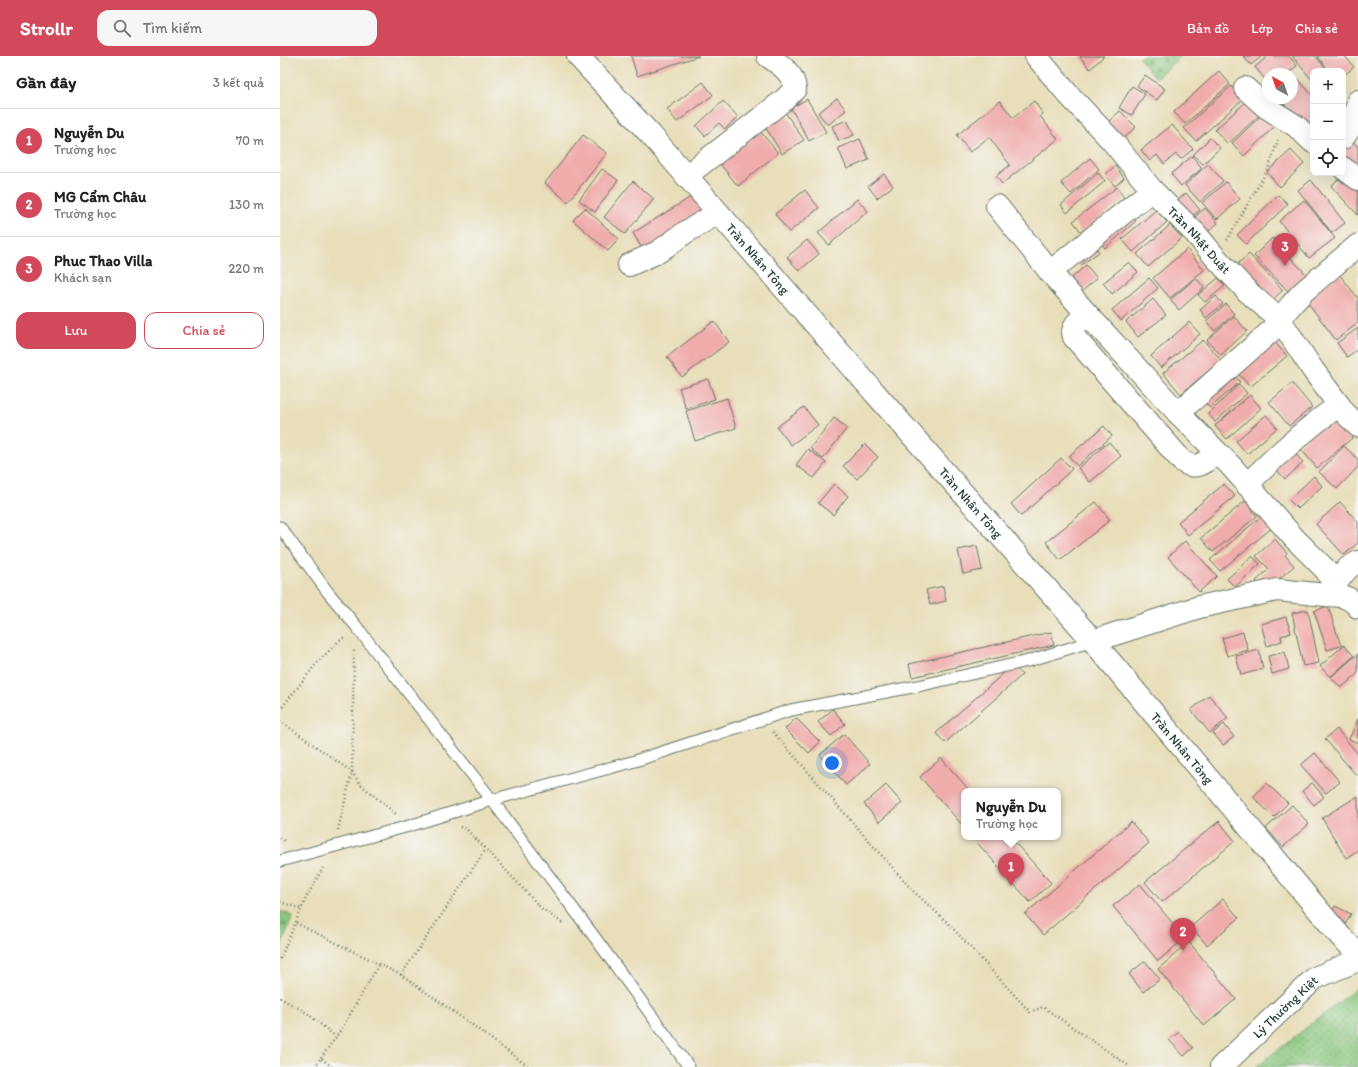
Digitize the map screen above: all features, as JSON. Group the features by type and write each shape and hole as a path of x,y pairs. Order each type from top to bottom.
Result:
{"street":[{"name":"Trần Nhân Tông","path":"578,56 651,135 1093,641 1340,937 1358,954"},
{"path":"686,176 784,100 795,88 790,74 768,56"},
{"name":"Trần Nhật Duật","path":"1036,56 1067,93 1113,142 1152,190 1196,234 1215,257 1248,292 1280,320 1344,412 1358,426"},
{"path":"1245,88 1266,106 1296,126 1311,140"},
{"path":"1351,130 1358,101"},
{"path":"1346,170 1358,179"},
{"path":"1050,272 1152,190"},
{"path":"997,206 1050,272 1087,314 1247,485 1294,538 1326,570 1334,585 1326,595"},
{"path":"629,265 658,252 686,232 718,213"},
{"path":"1178,413 1258,342 1280,320 1303,292 1358,246"},
{"path":"1087,314 1074,328 1074,337 1182,461 1189,466 1203,464 1217,453"},
{"path":"1247,485 1321,418 1339,405"},
{"path":"1326,595 1348,568 1358,562"},
{"path":"1093,641 1199,607 1277,590 1343,596 1353,602 1358,608"},
{"name":"Lý Thường Kiệt","path":"1222,1067 1315,978 1358,960"}],"lane":[{"path":"280,527 327,591 492,800 592,932 690,1067"},
{"path":"280,861 409,826 492,800 635,761 791,710 918,686 1028,661 1093,641"}],"path":[{"path":"1215,257 1231,235 1268,169 1279,135 1282,117"},
{"path":"280,959 306,898 334,847 352,772 354,639 356,626"},
{"path":"280,710 316,664 342,638 354,639"},
{"path":"762,720 913,891 948,923 1030,1012 1043,1007 1129,1066"},
{"path":"401,975 486,849"},
{"path":"280,902 302,909"},
{"path":"296,923 401,975 472,1024 529,1067"},
{"path":"315,1067 336,1037 379,964"},
{"path":"280,998 308,1013 336,1037"},
{"path":"321,1058 332,1067"}],"green space":[{"path":"1142,56 1181,56 1156,78 1139,58"},
{"path":"280,911 293,916 280,948"},
{"path":"1357,988 1358,1067 1256,1067"}],"building":[{"path":"631,56 699,56 637,76"},
{"path":"1104,56 1090,69 1080,57"},
{"path":"1243,56 1262,56 1251,65"},
{"path":"1268,56 1289,56 1297,66 1294,68 1262,68 1262,76 1255,67"},
{"path":"1292,56 1315,56 1325,68 1310,68 1310,77"},
{"path":"1317,56 1345,56 1354,67 1346,74 1346,68 1327,68"},
{"path":"1219,71 1230,84 1185,124 1174,112"},
{"path":"1145,75 1165,89 1157,100 1137,86"},
{"path":"1298,79 1310,93 1309,133 1284,104 1298,104"},
{"path":"703,82 713,95 677,122 667,109"},
{"path":"1132,86 1145,94 1132,115 1119,108"},
{"path":"1231,86 1242,100 1196,141 1184,128"},
{"path":"1251,97 1264,111 1228,144 1215,130"},
{"path":"837,98 846,110 828,125 818,113"},
{"path":"807,99 826,132 809,141 791,108"},
{"path":"723,101 738,117 725,129 719,123 705,136 696,126"},
{"path":"1000,101 1013,118 1034,101 1043,114 1040,116 1058,139 1002,184 996,176 1010,165 989,137 970,152 957,135"},
{"path":"1120,111 1136,127 1124,138 1108,122"},
{"path":"785,112 804,140 782,154 764,125"},
{"path":"1264,113 1275,126 1244,156 1232,143"},
{"path":"847,120 854,135 839,141 832,126"},
{"path":"1172,125 1193,149 1181,159 1176,154 1164,164 1157,155 1150,161 1141,150"},
{"path":"760,131 778,153 738,186 720,164"},
{"path":"583,135 607,153 568,202 545,183"},
{"path":"1210,138 1220,148 1203,164 1193,155"},
{"path":"860,139 869,160 847,169 838,148"},
{"path":"1346,139 1358,146 1358,167 1346,159"},
{"path":"1291,150 1304,164 1280,187 1267,172"},
{"path":"1192,156 1202,168 1181,186 1171,174"},
{"path":"1090,158 1099,169 1071,194 1061,183"},
{"path":"1208,164 1223,181 1200,202 1185,185"},
{"path":"1115,166 1124,178 1115,186 1105,175"},
{"path":"602,169 618,180 595,212 579,200"},
{"path":"1098,173 1105,181 1067,213 1061,205"},
{"path":"884,174 893,186 877,198 868,186"},
{"path":"1342,176 1346,176 1358,189 1358,215 1331,186"},
{"path":"1311,180 1345,223 1332,233 1298,190"},
{"path":"633,181 654,199 625,234 604,217"},
{"path":"1226,182 1240,199 1217,219 1202,203"},
{"path":"1117,187 1125,199 1081,232 1073,221"},
{"path":"805,190 819,208 789,232 775,214"},
{"path":"1186,193 1200,210 1186,222 1172,205"},
{"path":"694,195 705,214 644,252 633,233"},
{"path":"1278,195 1288,204 1246,244 1237,235"},
{"path":"857,199 868,211 829,245 818,233"},
{"path":"1304,200 1335,238 1309,258 1279,221"},
{"path":"585,208 619,239 608,251 573,220"},
{"path":"1205,208 1218,223 1203,236 1190,221"},
{"path":"1156,210 1167,222 1133,252 1122,239"},
{"path":"1127,211 1136,221 1105,248 1096,238"},
{"path":"1170,225 1182,238 1148,267 1137,254"},
{"path":"1272,238 1308,276 1290,293 1254,256"},
{"path":"807,240 819,254 799,271 787,257"},
{"path":"1091,242 1099,252 1081,265 1074,255"},
{"path":"1187,249 1204,270 1170,298 1153,278"},
{"path":"1249,254 1283,290 1268,304 1234,267"},
{"path":"1129,262 1138,272 1112,294 1103,283"},
{"path":"1086,265 1097,278 1079,294 1068,281"},
{"path":"1339,274 1358,298 1358,323 1336,340 1305,299"},
{"path":"1149,278 1158,288 1121,321 1112,310"},
{"path":"1196,278 1204,288 1179,310 1170,300"},
{"path":"1218,278 1225,286 1205,302 1198,295"},
{"path":"1216,296 1223,304 1206,318 1200,310"},
{"path":"1153,299 1166,315 1138,337 1126,322"},
{"path":"1226,304 1234,314 1215,331 1206,321"},
{"path":"1234,316 1247,331 1221,355 1207,340"},
{"path":"714,321 729,342 682,377 667,357"},
{"path":"1189,322 1200,334 1161,368 1151,356"},
{"path":"1358,328 1358,349 1347,357 1337,343"},
{"path":"1272,339 1287,356 1250,387 1235,370"},
{"path":"1203,340 1221,360 1181,394 1163,373"},
{"path":"1231,371 1240,382 1210,408 1200,397"},
{"path":"708,379 715,399 686,409 679,388"},
{"path":"1292,383 1312,407 1289,426 1269,402"},
{"path":"1239,384 1247,393 1215,422 1208,414"},
{"path":"1250,395 1261,408 1227,439 1215,426"},
{"path":"727,398 736,428 695,441 686,411"},
{"path":"804,407 818,425 791,445 777,427"},
{"path":"1339,411 1358,433 1317,468 1298,446"},
{"path":"1266,415 1277,428 1247,454 1236,441"},
{"path":"834,418 847,428 823,459 810,448"},
{"path":"1104,426 1112,436 1077,466 1069,456"},
{"path":"1109,442 1121,456 1090,482 1078,468"},
{"path":"865,444 878,457 857,479 843,466"},
{"path":"1344,446 1358,459 1358,467 1337,489 1319,472"},
{"path":"808,449 826,463 814,478 796,465"},
{"path":"1292,449 1303,463 1285,479 1273,466"},
{"path":"1061,458 1072,469 1021,516 1011,504"},
{"path":"1314,476 1322,486 1298,509 1289,500"},
{"path":"834,484 848,496 833,515 818,503"},
{"path":"1224,484 1235,496 1188,535 1178,522"},
{"path":"1245,501 1257,516 1213,552 1201,538"},
{"path":"1096,502 1110,520 1060,560 1046,542"},
{"path":"1340,502 1358,522 1358,543 1344,555 1316,524"},
{"path":"1264,514 1274,526 1220,571 1210,560"},
{"path":"1275,539 1287,553 1285,555 1294,566 1265,591 1256,581 1269,569 1256,556"},
{"path":"1185,541 1217,576 1199,592 1168,557"},
{"path":"977,546 982,570 963,574 958,550"},
{"path":"1252,556 1260,564 1235,587 1227,579"},
{"path":"943,586 946,601 930,605 926,590"},
{"path":"1328,606 1341,646 1327,650 1314,611"},
{"path":"1308,610 1319,663 1303,666 1292,613"},
{"path":"1286,617 1291,633 1281,636 1282,641 1267,646 1261,624"},
{"path":"1051,632 1054,645 912,677 909,664"},
{"path":"1243,632 1248,650 1227,656 1222,638"},
{"path":"1344,645 1354,656 1330,677 1320,666"},
{"path":"1259,650 1263,669 1241,675 1236,656"},
{"path":"1285,652 1289,669 1272,674 1268,656"},
{"path":"1358,654 1358,673 1341,688 1331,677"},
{"path":"1013,665 1022,675 945,743 936,733"},
{"path":"1209,695 1228,718 1210,733 1191,710"},
{"path":"833,709 845,724 831,736 818,722"},
{"path":"796,718 820,742 809,753 785,729"},
{"path":"1358,719 1358,743 1349,739"},
{"path":"1224,724 1234,737 1223,745 1213,733"},
{"path":"1337,729 1358,754 1358,774 1356,775 1325,739"},
{"path":"844,734 870,764 846,785 820,755"},
{"path":"1315,753 1340,782 1326,793 1301,765"},
{"path":"941,758 967,788 961,788 961,824 920,777"},
{"path":"1266,783 1288,803 1274,817 1253,797"},
{"path":"1312,783 1324,797 1314,805 1302,791"},
{"path":"886,785 902,803 879,822 864,804"},
{"path":"1358,796 1358,850 1346,858 1322,818"},
{"path":"1292,805 1309,824 1283,847 1266,828"},
{"path":"1219,821 1235,841 1162,902 1145,882"},
{"path":"1131,822 1149,843 1043,935 1025,914"},
{"path":"975,840 1013,840 1051,883 1030,902"},
{"path":"1140,884 1185,938 1158,961 1113,906"},
{"path":"1223,899 1239,918 1207,945 1191,927"},
{"path":"1335,906 1351,914 1345,925 1329,916"},
{"path":"1189,942 1236,999 1204,1026 1158,969"},
{"path":"1145,961 1160,979 1143,992 1129,974"},
{"path":"1179,1032 1193,1048 1184,1056 1169,1040"}],"place":[{"name":"Phuc Thao Villa","path":"1285,266"},
{"name":"Nguyễn Du","path":"1011,886"},
{"name":"MG Cẩm Châu","path":"1183,951"}]}
